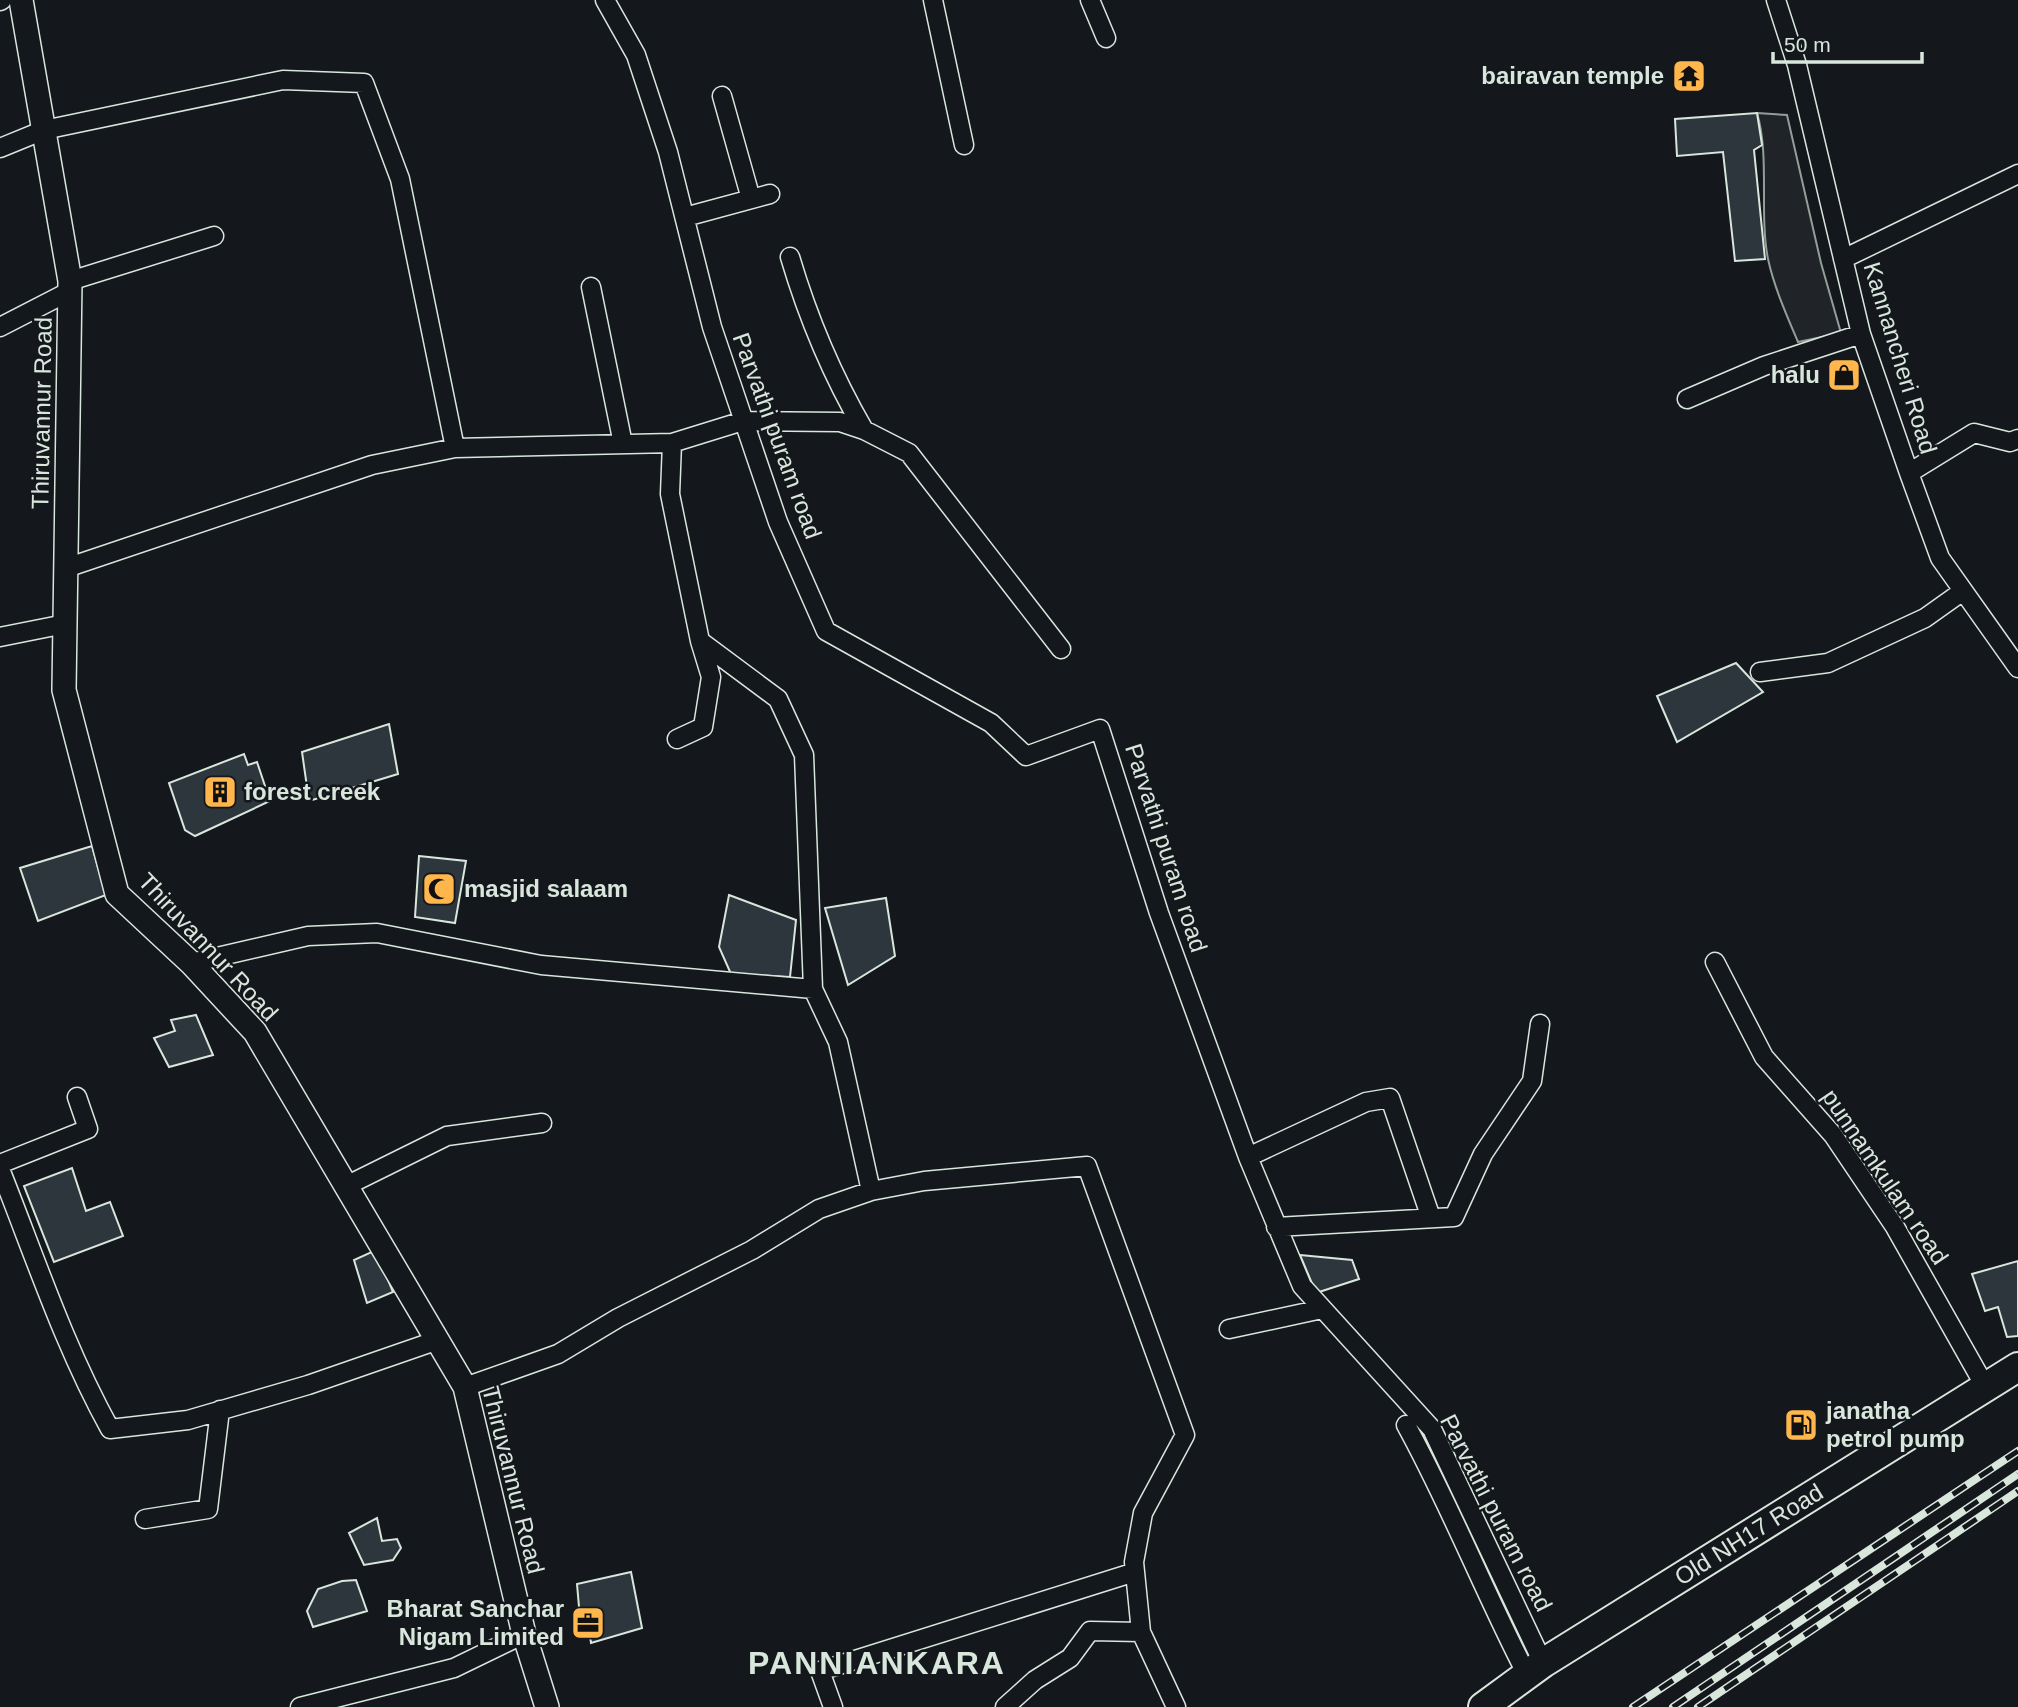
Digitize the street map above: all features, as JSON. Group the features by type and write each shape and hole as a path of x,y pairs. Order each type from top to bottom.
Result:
{"main road":[{"name":"Old NH17 Road","path":"1483,1707 1535,1669 2018,1367"}],"street":[{"name":"Thiruvannur Road","path":"21,0 70,286 64,690 117,894 191,963 255,1032 348,1185 465,1387 524,1634 547,1707"},
{"name":"Parvathi puram road","path":"605,0 636,55 668,152 712,327 743,421 778,522 826,631 991,723 1026,756 1100,729 1159,914 1248,1157 1302,1286 1432,1429 1535,1669"},
{"path":"933,0 964,145"},
{"path":"1090,0 1106,38"},
{"name":"Kannancheri Road","path":"1776,0 1797,65 1861,334 1909,473 1940,558 2018,668"},
{"path":"0,148 44,130 284,80 364,83 400,179 456,448"},
{"path":"722,96 751,200"},
{"path":"1843,260 2018,174"},
{"path":"684,217 770,194"},
{"path":"0,327 70,286 214,236"},
{"path":"790,257 805,310 842,392 864,430"},
{"path":"591,287 623,444"},
{"path":"1687,399 1764,366 1861,334"},
{"path":"66,568 372,465 456,448 673,443 743,421 840,422 864,430 909,453 1061,649"},
{"path":"1909,473 1974,433 2010,442 2018,439"},
{"path":"673,443 670,494 700,641 711,677 703,727 677,739"},
{"path":"1760,672 1828,663 1925,618 1963,591"},
{"path":"0,637 65,624"},
{"path":"700,641 778,699 804,755 813,989 838,1042 871,1191"},
{"path":"191,963 308,936 377,933 541,965 813,989"},
{"name":"punnamkulam road","path":"1715,962 1764,1057 1833,1135 1895,1227 1986,1388"},
{"path":"1276,1227 1454,1217 1483,1154 1532,1081 1539,1024"},
{"path":"77,1097 88,1129 0,1166 41,1282 90,1393 110,1429 188,1420 308,1385 438,1340"},
{"path":"1248,1157 1366,1102 1390,1098 1431,1218"},
{"path":"348,1185 447,1136 542,1123"},
{"path":"465,1387 558,1354 618,1318 752,1250 819,1209 871,1191 924,1181 1087,1166 1185,1435 1143,1513 1133,1562 1141,1632 1176,1707"},
{"path":"1229,1329 1322,1309"},
{"path":"145,1519 208,1509 220,1410"},
{"path":"1406,1426 1460,1527 1483,1590 1535,1669"},
{"path":"833,1707 820,1671 1135,1572"},
{"path":"1005,1707 1035,1680 1070,1658 1090,1631 1141,1632"},
{"path":"300,1707 454,1668 524,1634"}],"shaded area":[{"path":"1757,113 1787,115 1821,263 1841,333 1798,342 1781,301 1765,242 1763,148"}],"building":[{"path":"1757,113 1762,145 1754,150 1765,259 1735,261 1723,152 1677,156 1675,119"},
{"path":"1736,663 1763,692 1677,742 1657,696"},
{"path":"389,724 398,774 309,801 302,752"},
{"name":"forest creek","path":"244,754 248,765 257,762 270,801 195,836 185,830 169,783"},
{"path":"92,846 106,895 38,921 20,868"},
{"name":"masjid salaam","path":"419,856 466,861 455,923 415,917"},
{"path":"729,895 796,920 790,977 731,974 719,947"},
{"path":"886,898 895,956 848,985 825,908"},
{"path":"196,1015 213,1055 169,1067 154,1038 175,1031 171,1020"},
{"path":"72,1168 86,1211 110,1202 123,1236 54,1262 24,1186"},
{"path":"376,1250 393,1292 367,1303 354,1260"},
{"path":"1300,1255 1352,1260 1359,1279 1316,1293"},
{"path":"2018,1261 2018,1336 2007,1337 1998,1307 1985,1311 1972,1274"},
{"path":"377,1518 382,1541 397,1539 401,1548 393,1560 364,1565 349,1533"},
{"path":"631,1572 642,1628 591,1643 588,1623 579,1607 577,1584"},
{"path":"356,1580 367,1611 313,1627 307,1611 318,1589 342,1581"}],"railway":[{"path":"1633,1707 2018,1451"},
{"path":"1673,1707 2018,1474"},
{"path":"1698,1707 2018,1491"}],"place":[{"name":"bairavan temple","path":"1689,76"},
{"name":"halu","path":"1844,375"},
{"name":"forest creek","path":"220,792"},
{"name":"masjid salaam","path":"439,889"},
{"name":"janatha petrol pump","path":"1801,1425"},
{"name":"Bharat Sanchar Nigam Limited","path":"588,1623"}],"district":[{"name":"PANNIANKARA","path":"877,1663"}]}
